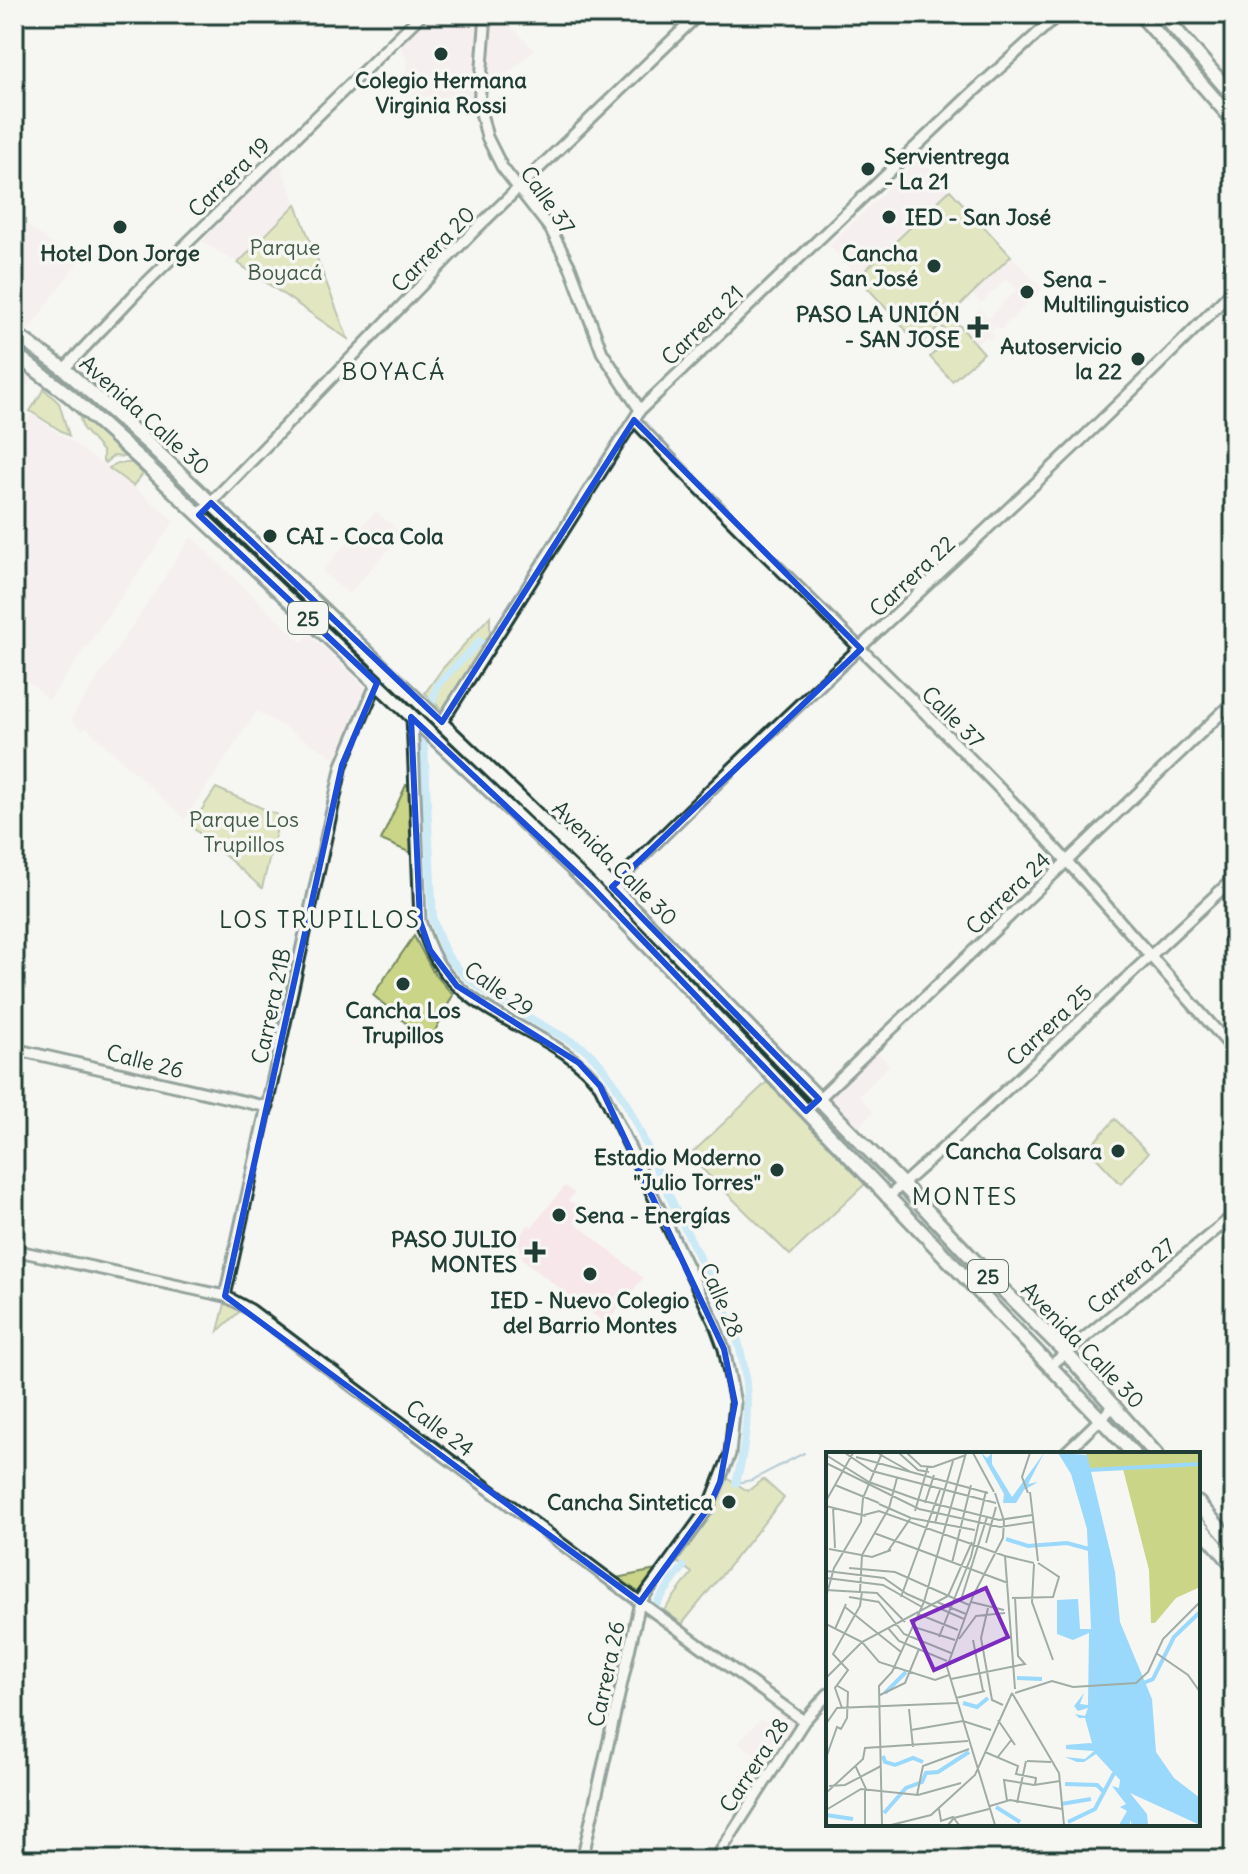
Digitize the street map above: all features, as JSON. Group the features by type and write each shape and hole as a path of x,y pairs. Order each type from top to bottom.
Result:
{"main road":[{"path":"1140,14 1233,119"},
{"path":"1162,14 1234,97"},
{"name":"Avenida Calle 30","path":"14,333 64,369 211,503 612,887 1066,1353 1154,1452"},
{"name":"Avenida Calle 30","path":"14,353 70,396 199,515 592,887 1132,1452"},
{"path":"1200,1505 1234,1545"},
{"path":"1200,1526 1234,1566"}],"street":[{"name":"Carrera 19","path":"64,369 137,292 422,14"},
{"name":"Calle 37","path":"486,14 479,105 487,137 518,190 551,230 571,269 602,352 640,410"},
{"name":"Carrera 20","path":"199,515 475,230 699,14"},
{"name":"Carrera 21","path":"439,719 506,621 640,410 1059,14"},
{"name":"Carrera 22","path":"612,887 1156,368 1234,289"},
{"name":"Calle 37","path":"634,420 708,500 861,649 1022,813 1234,1050"},
{"name":"Carrera 21B","path":"225,1296 342,765 377,682"},
{"name":"Carrera 24","path":"806,1111 1234,701"},
{"name":"Calle 29","path":"415,719 420,921 430,950 457,986 479,1003 559,1050 590,1073 600,1086 678,1246"},
{"name":"Carrera 25","path":"887,1198 1234,878"},
{"name":"Calle 26","path":"14,1049 268,1107"},
{"name":"Carrera 27","path":"1050,1366 1234,1215"},
{"path":"1222,1225 1234,1238"},
{"name":"Calle 28","path":"643,1604 709,1507 732,1440 735,1403 729,1371 714,1322 678,1246"},
{"name":"Calle 24","path":"14,1250 225,1296 251,1310 804,1721"},
{"path":"1066,1452 1115,1405"},
{"name":"Carrera 26","path":"582,1860 643,1604"},
{"name":"Carrera 28","path":"715,1860 804,1721 826,1696"}],"highlighted area":[{"path":"634,420 861,649 612,887 819,1099 806,1111 592,887 411,717 420,921 430,950 457,986 579,1063 600,1086 724,1349 735,1403 720,1482 709,1507 640,1602 225,1296 342,765 377,683 199,515 211,503 442,722"}],"shaded area":[{"name":"Colegio Hermana Virginia Rossi","path":"422,14 479,14 474,99 410,95 407,91 407,60 397,37"},
{"path":"489,14 499,14 534,50 486,93"},
{"name":"IED - San José","path":"920,158 950,190 858,277 829,245"},
{"path":"279,162 296,204 238,263 202,241"},
{"path":"14,215 77,263 29,329 14,316"},
{"name":"Sena - Multilinguistico","path":"1011,256 1042,289 1000,330 996,326 990,331 994,336 990,340 986,336 976,345 961,328 980,309 989,318 1017,289 1006,279 981,303 972,294"},
{"path":"14,367 32,379 14,404"},
{"path":"32,414 133,486 174,521 49,700 14,668 14,441"},
{"path":"376,511 402,535 348,594 322,571"},
{"path":"191,537 302,643 309,634 366,688 336,758 257,711 185,819 86,727 82,730 71,719"},
{"path":"876,1051 889,1065 859,1096 873,1112 858,1127 829,1096"},
{"name":"IED - Nuevo Colegio del Barrio Montes","path":"565,1186 574,1193 568,1201 583,1209 574,1222 643,1278 606,1324 536,1270 539,1264 535,1269 523,1259 518,1239 529,1225 532,1227"},
{"path":"780,1712 797,1722 770,1763 738,1743 759,1721 771,1721"}],"green space":[{"name":"Cancha San José","path":"950,190 1011,256 950,315 984,353 952,381 930,357 951,336 940,325 919,345 858,277"},
{"name":"Parque Boyacá","path":"296,204 348,339 238,263"},
{"path":"44,389 59,403 69,436 30,411"},
{"path":"78,412 126,457 113,456 105,463 103,452 83,429"},
{"path":"117,463 132,463 143,474 133,486 109,468"},
{"path":"490,616 490,635 442,710 425,693"},
{"path":"406,785 410,786 411,853 381,840"},
{"name":"Parque Los Trupillos","path":"216,788 280,816 262,888 191,826"},
{"path":"414,936 433,972 453,995 429,1043 373,995"},
{"name":"Estadio Moderno \"Julio Torres\"","path":"767,1082 865,1184 790,1255 689,1156"},
{"name":"Cancha Colsara","path":"1115,1119 1148,1153 1121,1184 1088,1149"},
{"path":"226,1300 241,1310 218,1331"},
{"path":"727,1478 748,1491 763,1479 784,1498 682,1624 664,1610 692,1573 676,1561 709,1517"},
{"path":"656,1570 638,1596 616,1578"}],"waterway":[{"path":"480,641 438,684 424,745 433,920 447,955 458,969 491,995 585,1049 621,1093 737,1339 747,1400 744,1442 736,1483"},
{"path":"736,1483 752,1480 804,1453"},
{"path":"652,1614 683,1567"}],"place":[{"name":"Colegio Hermana Virginia Rossi","path":"441,54"},
{"name":"Servientrega - La 21","path":"868,169"},
{"name":"IED - San José","path":"889,217"},
{"name":"Hotel Don Jorge","path":"120,227"},
{"name":"Cancha San José","path":"934,266"},
{"name":"Sena - Multilinguistico","path":"1027,292"},
{"name":"PASO LA UNIÓN - SAN JOSE","path":"978,327"},
{"name":"Autoservicio la 22","path":"1138,359"},
{"name":"CAI - Coca Cola","path":"270,536"},
{"name":"Cancha Los Trupillos","path":"403,984"},
{"name":"Cancha Colsara","path":"1118,1151"},
{"name":"Estadio Moderno \"Julio Torres\"","path":"777,1170"},
{"name":"Sena - Energías","path":"559,1215"},
{"name":"PASO JULIO MONTES","path":"535,1252"},
{"name":"IED - Nuevo Colegio del Barrio Montes","path":"590,1274"},
{"name":"Cancha Sintetica","path":"729,1502"}],"district":[{"name":"BOYACÁ","path":"394,371"},
{"name":"LOS TRUPILLOS","path":"320,919"},
{"name":"MONTES","path":"965,1196"}]}
